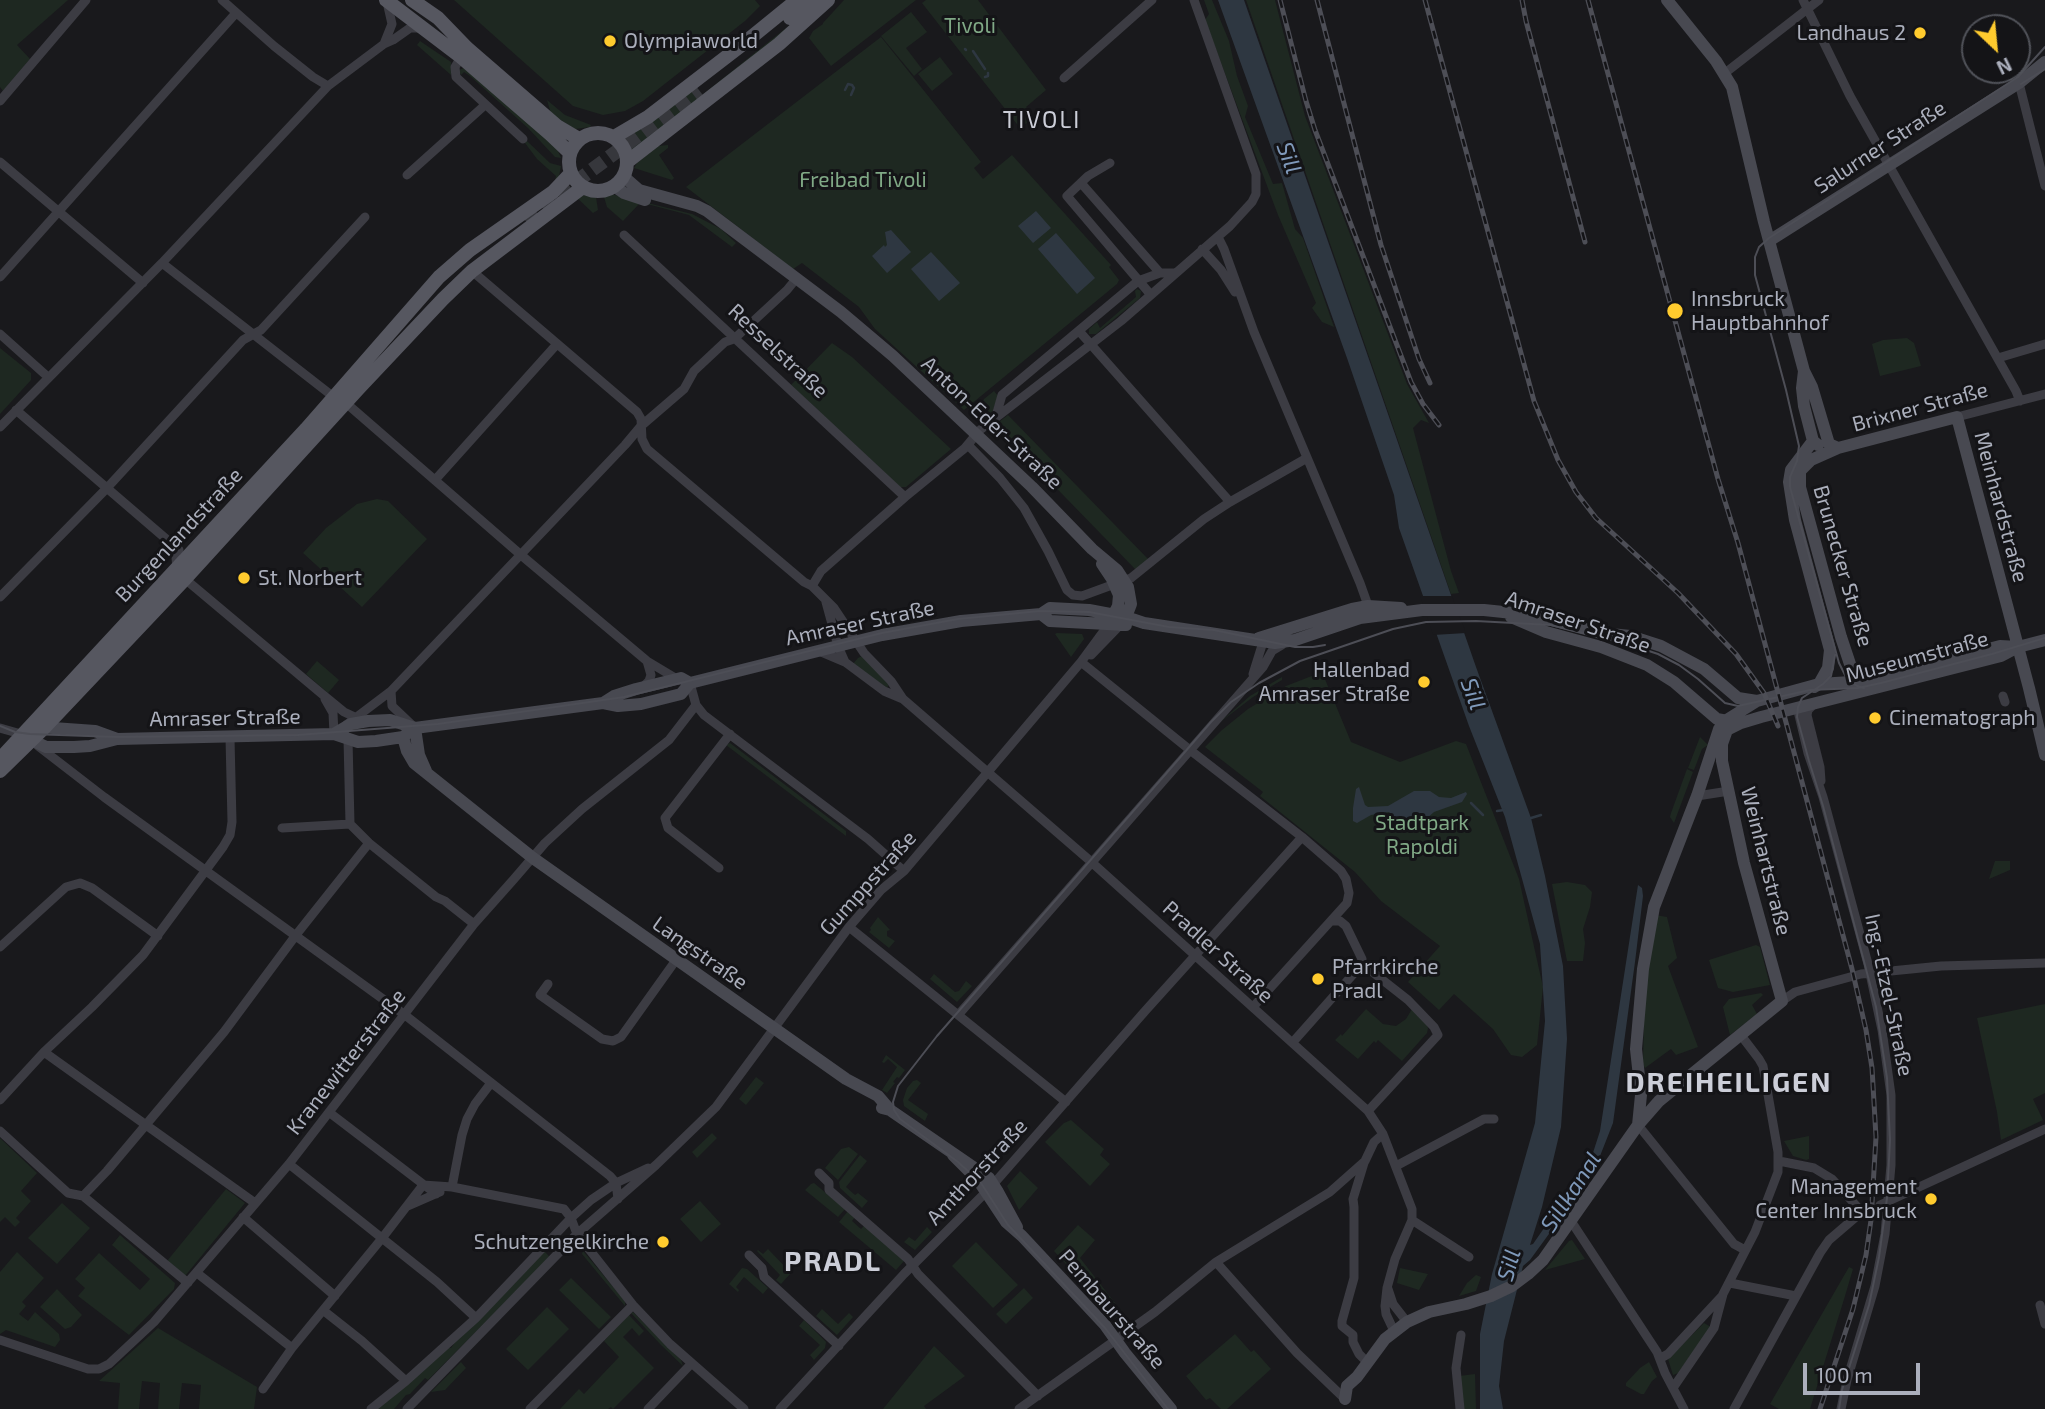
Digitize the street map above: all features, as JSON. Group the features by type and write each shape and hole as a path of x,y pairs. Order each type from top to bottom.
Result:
{"main road":[{"path":"386,0 461,57 570,153"},
{"path":"622,175 623,146 614,136 596,132 579,139 570,153 568,160 576,182 583,187 601,191 622,175 779,44 828,0"},
{"path":"421,2 467,48 556,126 579,139"},
{"path":"614,136 648,117 743,44 805,2"},
{"path":"699,90 805,2"},
{"path":"366,363 439,277 507,222 553,192 571,173"},
{"path":"359,388 472,271 583,187"},
{"path":"359,388 398,335 440,289 525,220"},
{"path":"366,363 398,335"},
{"name":"Burgenlandstraße","path":"18,732 45,727 181,574 188,557 340,400 366,363"},
{"name":"Burgenlandstraße","path":"18,732 181,574 332,418 340,400 359,388"},
{"path":"0,759 18,732"},
{"path":"0,771 18,732"}],"street":[{"path":"0,101 86,0"},
{"path":"222,0 313,77 328,86"},
{"path":"386,0 410,10 421,2"},
{"path":"384,44 392,24 386,0"},
{"path":"1064,78 1152,0"},
{"path":"812,586 821,571 968,445 976,433 1091,345 1151,295 1230,226 1253,200 1257,184 1256,174 1194,0"},
{"path":"1667,0 1725,73 1736,103 1804,371 1812,387 1829,444 1796,470"},
{"path":"1725,73 1806,4 1819,0"},
{"path":"1806,4 1850,96 2020,401"},
{"path":"0,277 236,13"},
{"path":"0,427 143,283 328,86 384,44 410,28 421,28"},
{"path":"461,57 455,67 456,77 523,139"},
{"name":"Salurner Straße","path":"2031,73 2045,62"},
{"name":"Salurner Straße","path":"1769,241 2017,84"},
{"path":"2019,84 2045,186"},
{"path":"407,175 485,105"},
{"path":"0,162 143,283"},
{"path":"1110,163 1080,183 1067,196 1151,295"},
{"name":"Anton-Eder-Straße","path":"622,175 629,195 684,209 732,231 841,312 893,356 1051,505 1092,549 1116,570 1120,583 1082,596 1073,595 1067,590 1024,508 968,445"},
{"path":"1080,183 1160,273"},
{"path":"0,597 107,488 243,340 261,330 288,302 365,217"},
{"name":"Resselstraße","path":"624,235 905,497"},
{"path":"1218,237 1370,611 1348,610 1258,639 1256,669 1249,682"},
{"path":"1202,249 1221,270 1243,304"},
{"path":"162,263 340,400 647,661 677,679"},
{"name":"Pradler Straße","path":"472,271 637,412 646,449 812,586 834,608 864,653 891,681 903,699 1092,863 1368,1111 1383,1133 1412,1206 1412,1220"},
{"path":"996,416 1002,395 1138,281 1160,273 1174,273"},
{"path":"175,546 181,574 344,712 361,719 521,555 641,426 684,389 694,371 724,342 734,339 788,290 796,279"},
{"path":"1079,331 1230,502"},
{"path":"0,334 48,377"},
{"path":"435,480 557,344"},
{"path":"1998,358 2045,344"},
{"path":"1804,371 1802,399 1825,447"},
{"name":"Brixner Straße","path":"1796,470 1825,447 2045,394"},
{"path":"16,410 188,557"},
{"name":"Meinhardstraße","path":"1957,417 2045,755"},
{"path":"1117,620 1130,604 1120,583 1131,578 1188,530 1230,502 1307,458"},
{"name":"Brunecker Straße","path":"1796,470 1851,677"},
{"name":"Brunecker Straße","path":"1796,470 1788,482 1794,514 1830,650 1828,668 1819,684"},
{"name":"Pradler Straße","path":"826,602 845,662"},
{"name":"Amraser Straße","path":"1484,610 1516,619 1546,632 1601,647 1647,665 1674,682 1724,726"},
{"name":"Amraser Straße","path":"341,734 361,719 390,720 415,728 603,703 618,706 639,704 681,694 691,683 855,641 944,624 1041,614 1050,621 1117,620 1275,643 1290,642 1370,611 1484,610 1532,615 1601,633 1640,638 1704,669 1738,698 1757,701"},
{"name":"Gumppstraße","path":"407,1409 578,1234 659,1163 716,1107 849,927 881,890 904,871 1117,620"},
{"name":"Museumstraße","path":"1724,726 2001,656 2018,647 2045,640"},
{"path":"959,1014 1262,667 1275,648 1290,642"},
{"name":"Museumstraße","path":"1724,726 1744,707 1757,701 1819,684 1851,677 1867,681 2000,646 2018,647"},
{"name":"Pradler Straße","path":"819,651 845,662 884,691 903,699"},
{"path":"643,687 651,675 647,661"},
{"path":"1081,662 1302,837 1342,871 1346,879 1349,893 1347,903 1253,1007"},
{"name":"Museumstraße","path":"1821,702 1840,693 1851,677"},
{"name":"Amraser Straße","path":"603,703 614,696 681,678 691,683"},
{"path":"691,683 696,705 704,715 867,839 904,871"},
{"path":"1797,708 1799,698 1819,684"},
{"path":"391,691 392,706 415,728 419,755 428,774"},
{"path":"322,694 341,734 350,824 369,843 474,924"},
{"name":"Ing.-Etzel-Straße","path":"1821,702 1810,707 1807,715 1820,767 1823,797"},
{"name":"Kranewitterstraße","path":"0,1340 88,1369 99,1369 109,1364 154,1322 289,1164 474,924 545,843 582,809 669,740 696,705"},
{"path":"62,708 67,722 73,728"},
{"name":"Ing.-Etzel-Straße","path":"1797,708 1870,973 1881,1021 1891,1095 1892,1137 1875,1286 1841,1409"},
{"path":"1724,726 1654,908 1643,968 1636,1049 1641,1096 1638,1125 1734,1244 1745,1250"},
{"name":"Weinhartstraße","path":"1724,726 1722,761 1744,863 1782,1001"},
{"name":"Amraser Straße","path":"45,727 95,731 117,739"},
{"name":"Amraser Straße","path":"18,732 46,747 74,747 117,739 341,734 358,742 376,741 403,737 415,728"},
{"path":"18,732 405,1015 610,1176 616,1183 618,1199"},
{"path":"719,868 668,828 665,818 730,734"},
{"name":"Langstraße","path":"403,737 412,760 533,858 846,1079 873,1103 890,1110 953,1155 990,1188"},
{"path":"0,1100 44,1052 127,973 158,936 227,841 232,828 230,738"},
{"path":"1697,796 1729,791"},
{"path":"282,828 350,824"},
{"name":"Amthorstraße","path":"780,1409 913,1265 990,1188 1302,837"},
{"path":"83,1196 224,1032 369,843"},
{"path":"0,947 66,887 80,883 92,888 158,936"},
{"path":"1293,1042 1361,963 1362,959 1346,926 1340,921 1331,921"},
{"path":"849,927 1066,1102"},
{"path":"548,984 540,996 602,1039 612,1041 621,1037 676,960"},
{"path":"1361,963 1408,1000 1434,1027 1438,1035 1368,1111"},
{"path":"1216,1262 1341,1404 1353,1390 1357,1377 1367,1362 1394,1331 1429,1311 1466,1304 1497,1294 1528,1274 1543,1260 1638,1125 1659,1101 1795,992 1870,973 1941,966 2045,963"},
{"path":"1661,1358 1723,1294 1776,1180 1779,1161 1763,1066 1740,1034"},
{"path":"44,1052 255,1203"},
{"path":"452,1187 467,1119 491,1083"},
{"path":"1641,1096 1651,1103 1659,1101"},
{"path":"330,1112 436,1194"},
{"path":"1396,1166 1484,1119 1494,1119"},
{"path":"1884,1204 2045,1129"},
{"path":"0,1132 68,1192 83,1196 188,1283"},
{"path":"1367,1362 1359,1354 1353,1342 1353,1335 1342,1326 1354,1278 1353,1199 1365,1161 1374,1142 1383,1133"},
{"path":"1019,1409 1155,1312 1216,1262 1330,1192 1365,1161"},
{"path":"1734,1409 1829,1241 1863,1211 1832,1179 1814,1168 1779,1161"},
{"name":"Gumppstraße","path":"371,1409 477,1318 591,1200 616,1183 659,1163"},
{"path":"289,1164 383,1237 477,1318"},
{"path":"818,1173 829,1183 829,1189 834,1195 908,1259 924,1280 1038,1396"},
{"path":"423,1185 452,1187 564,1209 578,1234 633,1305 691,1364 744,1409"},
{"path":"263,1390 292,1348 423,1185"},
{"path":"407,1206 452,1187"},
{"name":"Pembaurstraße","path":"990,1188 1006,1222 1105,1325 1171,1409"},
{"path":"1330,1192 1353,1199"},
{"path":"243,1217 335,1296"},
{"name":"Gumppstraße","path":"556,1256 562,1234 571,1218"},
{"path":"1394,1331 1386,1314 1387,1288 1395,1259 1412,1220 1469,1257"},
{"path":"1571,1221 1661,1358 1684,1409"},
{"path":"749,1255 762,1268 764,1277 839,1346"},
{"path":"197,1273 292,1348"},
{"path":"1730,1283 1796,1296"},
{"path":"1387,1288 1393,1304 1407,1322"},
{"path":"1673,1388 1714,1328 1723,1294"},
{"path":"530,1409 633,1305"},
{"path":"2040,1305 2045,1324"},
{"path":"324,1311 406,1381"},
{"path":"1460,1409 1456,1368 1461,1335"},
{"path":"648,1409 691,1364"}],"green space":[{"path":"0,0 68,0 17,45 30,59 3,91 0,87"},
{"name":"Olympiaworld","path":"454,0 755,0 760,6 745,21 643,101 625,111 603,115 573,106"},
{"path":"844,0 916,0 831,66 809,38"},
{"name":"Tivoli","path":"926,0 978,0 1046,90 1026,107 1035,117 1020,128 922,3"},
{"path":"1204,0 1212,0 1229,41 1237,76 1248,106 1245,117 1273,184 1282,183 1295,229 1303,238 1334,327 1322,322 1312,308 1316,303 1278,215 1205,20 1209,14"},
{"path":"1246,0 1275,0 1305,116 1407,384 1429,423 1421,420 1413,428 1459,593 1451,594"},
{"path":"911,12 927,32 906,48 922,69 914,76 881,36"},
{"path":"796,20 801,20 631,152 622,137 694,85 702,95"},
{"name":"Freibad Tivoli","path":"881,37 981,162 974,168 983,179 1012,155 1111,265 1109,267 1119,280 964,410 875,329 859,307 802,263 793,269 686,187"},
{"path":"420,41 451,62 451,75 417,45"},
{"path":"940,57 953,74 932,91 918,74"},
{"path":"464,68 556,146 561,158 555,157 528,128 470,76 464,72 461,75 459,70"},
{"path":"547,100 565,115 591,125 590,127 575,129 551,114"},
{"path":"527,141 550,163 561,166 555,181 556,176 537,159 525,143"},
{"path":"668,145 659,155 674,178 672,180 634,168 658,146"},
{"path":"611,194 692,214 721,229 736,243 732,247 689,215 651,205 639,204 623,221 607,207 604,197"},
{"path":"575,196 596,197 598,210 593,213"},
{"path":"1137,289 1141,291 1140,298 1096,334 1089,334 1089,329 1097,322 1100,328 1136,297"},
{"path":"1907,338 1914,343 1921,366 1880,376 1872,344"},
{"path":"832,343 852,357 951,449 906,487 900,487 791,385"},
{"path":"0,348 31,373 31,380 0,414"},
{"path":"994,391 998,396 992,413 987,418 980,408 984,399"},
{"path":"1008,415 1149,560 1136,570 995,425"},
{"path":"377,499 388,501 427,539 362,607 303,553 326,528 357,504"},
{"path":"1055,634 1082,634 1084,639 1071,657"},
{"path":"862,656 889,684 887,688 852,665"},
{"path":"317,661 339,680 328,693 306,674"},
{"name":"Stadtpark Rapoldi","path":"1322,672 1351,742 1400,762 1456,741 1466,744 1519,879 1543,987 1537,1045 1522,1057 1511,1055 1493,1029 1454,994 1439,1010 1408,982 1440,946 1381,901 1355,872 1260,796 1263,792 1205,747 1248,709 1286,686"},
{"path":"1282,677 1282,680 1253,697 1219,723 1250,696"},
{"path":"1700,737 1708,745 1702,749 1694,770 1688,768"},
{"path":"730,743 846,831 846,836 726,745"},
{"path":"1687,769 1693,772 1674,823 1670,817"},
{"path":"1995,861 2010,861 2010,870 1989,879"},
{"path":"1567,882 1585,885 1592,892 1583,929 1583,961 1567,961 1552,884"},
{"path":"1655,915 1667,917 1677,958 1668,966 1698,1047 1676,1055 1671,1049 1645,1068 1645,973"},
{"path":"878,917 890,930 887,931 887,936 895,941 889,948 869,932"},
{"path":"1756,945 1760,947 1770,985 1733,992 1718,988 1709,960"},
{"path":"934,974 955,992 959,991 966,981 972,986 957,1002 930,979"},
{"path":"1761,993 1763,995 1752,1005 1757,1014 1730,1035 1723,1007 1729,999"},
{"path":"2045,1004 2045,1093 2033,1099 2043,1120 2001,1140 1977,1018"},
{"path":"1366,1009 1383,1024 1396,1026 1406,1019 1412,1009 1426,1023 1427,1033 1402,1061 1378,1040 1358,1059 1335,1040 1341,1034 1342,1036"},
{"path":"886,1055 905,1070 887,1093 882,1090 897,1067 888,1059 882,1062"},
{"path":"756,1077 764,1083 746,1105 739,1099"},
{"path":"917,1080 921,1083 908,1100 928,1114 925,1121 904,1106 907,1088"},
{"path":"1071,1120 1104,1149 1100,1155 1110,1164 1090,1186 1045,1142 1064,1123"},
{"path":"712,1133 717,1138 697,1158 692,1152"},
{"path":"1809,1136 1809,1159 1793,1156 1784,1141"},
{"path":"0,1138 37,1173 21,1191 31,1201 16,1218 20,1222 15,1227 5,1217 0,1222"},
{"path":"849,1147 858,1154 838,1180 825,1168 841,1149"},
{"path":"860,1155 867,1161 846,1187 868,1201 862,1208 840,1188 839,1182"},
{"path":"1020,1171 1038,1188 1019,1210 1007,1186"},
{"path":"814,1183 845,1209 838,1217 805,1190"},
{"path":"226,1189 245,1203 185,1276 167,1261"},
{"path":"700,1201 721,1224 701,1242 680,1219"},
{"path":"62,1203 90,1228 57,1264 28,1238"},
{"path":"848,1211 855,1217 852,1221 861,1229 865,1225 904,1261 896,1270 839,1222"},
{"path":"1078,1225 1095,1240 1080,1258 1126,1317 1120,1322 1054,1251"},
{"path":"927,1227 932,1232 915,1250 904,1242 909,1237 915,1241"},
{"path":"120,1235 175,1283 174,1289 129,1335 78,1296 85,1288 75,1279 99,1253 140,1290 150,1279 112,1245"},
{"path":"1572,1240 1585,1259 1545,1270 1569,1241"},
{"path":"976,1242 1018,1285 993,1308 952,1266"},
{"path":"768,1249 791,1273 781,1284 776,1280 780,1275 757,1251 763,1254"},
{"path":"583,1251 625,1301 625,1306 582,1254"},
{"path":"17,1252 44,1278 22,1302 26,1306 19,1314 28,1321 35,1312 59,1334 60,1340 55,1347 6,1330 0,1334 0,1272"},
{"path":"543,1252 550,1257 428,1380 425,1378 394,1409 375,1409 447,1348 451,1348"},
{"path":"1849,1267 1853,1269 1810,1409 1779,1409 1770,1404"},
{"path":"742,1268 747,1269 768,1288 763,1294 744,1277 736,1287 738,1292 729,1284"},
{"path":"1400,1268 1428,1274 1419,1290 1397,1283"},
{"path":"1476,1275 1481,1277 1476,1291 1459,1296 1467,1283"},
{"path":"571,1278 611,1317 599,1329 559,1290"},
{"path":"1024,1288 1033,1298 1006,1324 996,1314"},
{"path":"57,1289 82,1315 71,1327 65,1329 40,1307"},
{"path":"547,1307 569,1329 528,1370 506,1349"},
{"path":"822,1309 838,1324 849,1313 853,1317 837,1335 816,1316"},
{"path":"631,1313 681,1360 683,1366"},
{"path":"629,1315 644,1331 639,1336 632,1328 623,1337 654,1368 613,1409 560,1409 579,1389 584,1394 619,1357 604,1341"},
{"path":"804,1320 826,1342 825,1348 814,1360 810,1355 820,1345 799,1326"},
{"path":"1704,1323 1711,1327 1678,1373 1673,1375 1668,1359"},
{"path":"158,1328 257,1387 254,1409 199,1409 201,1385 182,1383 179,1409 158,1409 160,1383 142,1381 139,1409 118,1409 120,1383 99,1381"},
{"path":"1235,1334 1271,1369 1227,1409 1221,1409 1210,1398 1206,1400 1186,1376"},
{"path":"934,1346 965,1376 924,1406 926,1409 883,1409"},
{"path":"461,1362 466,1368 445,1390 431,1392"},
{"path":"1649,1362 1657,1377 1644,1394 1626,1386 1640,1368"},
{"path":"1475,1374 1476,1409 1463,1409 1459,1376"}],"water":[{"path":"1218,0 1244,0 1531,818 1563,966 1567,1039 1561,1127 1530,1245 1590,1162 1600,1131 1638,885 1642,888 1635,962 1613,1123 1600,1156 1562,1216 1523,1266 1504,1341 1499,1386 1503,1409 1480,1409 1480,1334 1492,1274 1535,1123 1545,1021 1540,944 1505,817 1469,726 1399,528 1394,495"},
{"path":"1036,211 1051,228 1033,243 1018,226"},
{"path":"891,230 911,252 887,273 872,256 887,245 885,232"},
{"path":"1056,233 1095,278 1077,294 1038,249"},
{"path":"931,252 960,283 939,301 911,269"},
{"path":"1359,787 1368,807 1388,806 1414,791 1430,791 1439,797 1451,798 1466,792 1467,794 1462,802 1434,812 1422,827 1404,826 1389,812 1371,815 1357,823 1353,821 1353,808 1356,789"}],"pier":[{"path":"1420,596 1452,596 1466,633 1433,635"}],"waterway":[{"path":"973,51 985,69"},
{"path":"985,77 988,73"},
{"path":"845,90 848,84 852,85"},
{"path":"851,95 854,88 852,85"},
{"path":"1471,803 1483,815"},
{"path":"1497,811 1504,810"},
{"path":"1531,818 1541,815"}],"tunnel":[{"path":"525,220 699,90"}],"tram line":[{"path":"1864,688 1847,679 1839,663 1790,487 1790,477 1797,461 1799,446 1755,275 1755,257 1759,247 1769,238 2018,77 2045,47"},
{"path":"2031,78 2045,69"},
{"path":"0,726 30,734 117,737 298,735 438,724 624,697 882,633 958,619 1040,611 1089,612 1169,627 1214,630 1295,647 1325,645"},
{"path":"1168,1409 1105,1328 1008,1225 981,1183 958,1162 900,1119 894,1110 893,1102 898,1086 937,1036 1231,702 1300,661 1393,629 1426,622 1476,621 1551,625 1631,645 1679,665 1725,703 1738,706 1810,690 1858,688 1881,683 2045,638"},
{"path":"1835,655 1831,676 1802,698 1797,717 1876,1007 1887,1078 1890,1140 1887,1198 1879,1257 1869,1305 1842,1390 1839,1409"}],"railway":[{"path":"1280,0 1315,130 1411,382 1439,425"},
{"path":"1317,0 1381,245 1419,359 1430,383"},
{"path":"1425,0 1534,401 1558,460 1576,492 1596,518 1678,593 1736,654 1764,693 1778,726"},
{"path":"1522,0 1585,242"},
{"path":"1588,0 1718,479 1738,543 1866,1030 1872,1068 1876,1137 1871,1220 1853,1309 1820,1409"}],"place":[{"name":"Landhaus 2","path":"1920,33"},
{"name":"Olympiaworld","path":"610,41"},
{"name":"Innsbruck Hauptbahnhof","path":"1675,311"},
{"name":"St. Norbert","path":"244,578"},
{"name":"Hallenbad Amraser Straße","path":"1424,682"},
{"name":"Cinematograph","path":"1875,718"},
{"name":"Pfarrkirche Pradl","path":"1318,979"},
{"name":"Management Center Innsbruck","path":"1931,1199"},
{"name":"Schutzengelkirche","path":"663,1242"}],"district":[{"name":"TIVOLI","path":"1042,120"},
{"name":"DREIHEILIGEN","path":"1729,1083"},
{"name":"PRADL","path":"833,1262"}],"water label":[{"name":"Sill","path":"1289,158"},
{"name":"Sill","path":"1473,694"},
{"name":"Sillkanal","path":"1571,1192"},
{"name":"Sill","path":"1509,1265"}]}
